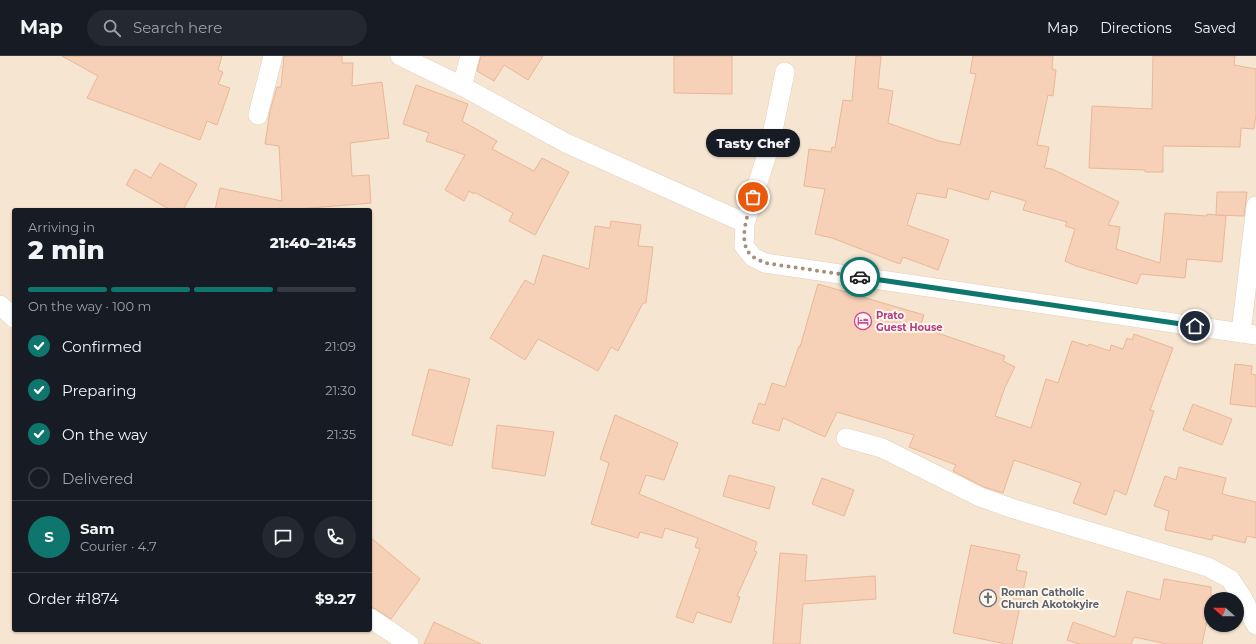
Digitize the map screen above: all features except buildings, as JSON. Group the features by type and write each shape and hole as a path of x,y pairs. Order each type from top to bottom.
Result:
{"street":[{"path":"258,114 273,56"},
{"path":"400,56 462,86 566,143 745,222"},
{"path":"462,86 470,56"},
{"path":"785,72 770,145 745,222 744,246 753,257 765,263 1248,334 1256,206"},
{"path":"0,305 12,316"},
{"path":"846,438 882,448 987,500 1208,567 1230,579 1242,597 1256,625"},
{"path":"372,619 409,644"}],"shaded area":[{"path":"0,56 1256,56 1256,644 0,644"}],"way so far":[{"path":"753,197 745,222 744,246 753,257 765,263 860,277"}],"place":[{"name":"Tasty Chef","path":"753,197"},
{"name":"Prato Guest House","path":"863,321"},
{"name":"Roman Catholic Church Akotokyire","path":"988,598"}],"route":[{"path":"860,277 1195,326"}]}
